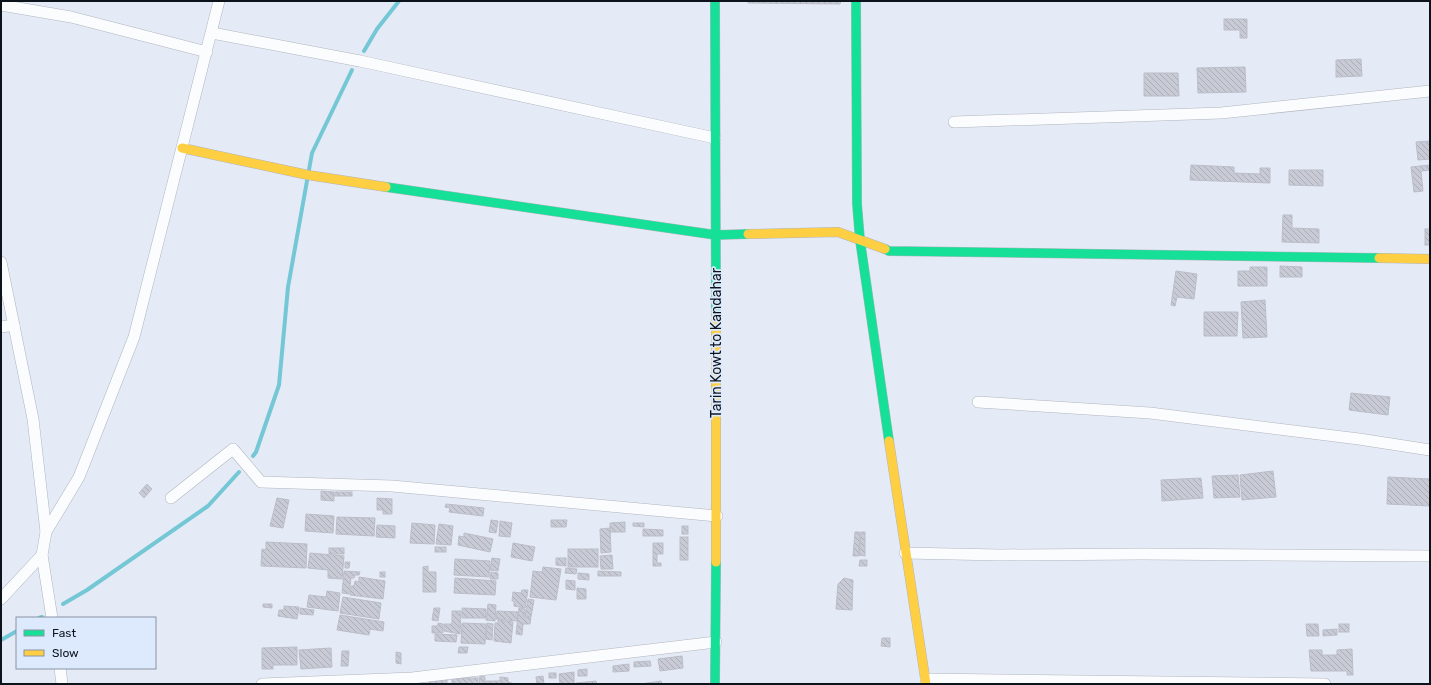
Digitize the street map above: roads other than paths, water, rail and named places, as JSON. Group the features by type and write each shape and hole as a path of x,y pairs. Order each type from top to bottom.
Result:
{"street":[{"path":"46,532 79,477 134,337 219,1"},
{"name":"Tarin Kowt to Kandahar","path":"715,1 717,516 715,684"},
{"path":"856,1 857,204 860,240 905,553 926,681 1325,684"},
{"path":"1,4 71,17 207,52"},
{"path":"212,33 360,61 715,138"},
{"path":"954,122 1221,113 1430,91"},
{"path":"182,148 308,175 716,235 838,232 889,251 980,251 1430,259"},
{"path":"1,262 33,419 46,532 42,555 52,617"},
{"path":"1,327 14,326"},
{"path":"978,402 1150,413 1359,439 1430,450"},
{"path":"170,498 233,449 261,482 392,486 717,516"},
{"path":"905,553 1000,555 1157,554 1430,556"},
{"path":"1,599 42,555"},
{"path":"262,684 412,678 716,642"},
{"path":"60,669 62,684"}],"waterway":[{"path":"364,51 377,29 399,1"},
{"path":"253,456 256,452 279,385 288,287 312,153 352,70"},
{"path":"63,604 87,590 208,506 239,472"},
{"path":"1,640 16,632"}]}
